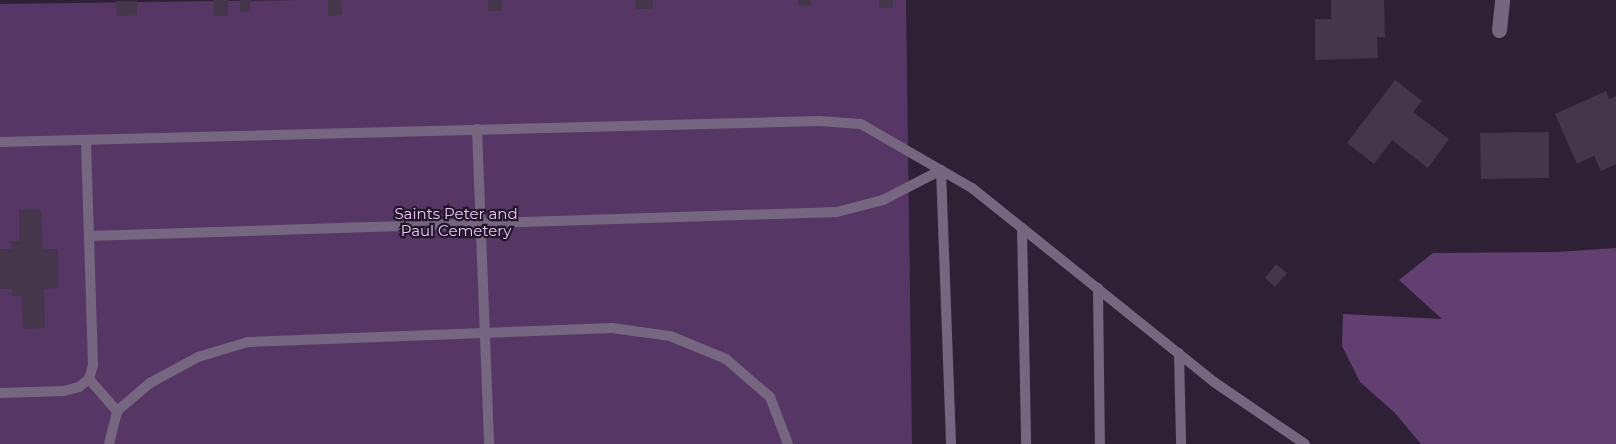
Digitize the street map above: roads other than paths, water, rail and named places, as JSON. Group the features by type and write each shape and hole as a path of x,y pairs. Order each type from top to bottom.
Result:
{"street":[{"path":"1499,30 1502,0"}],"lane":[{"path":"0,142 819,121 861,124 972,188 1214,382 1305,444"},
{"path":"477,129 489,444"},
{"path":"0,393 64,391 79,387 89,379 93,365 86,140"},
{"path":"89,236 838,212 883,200 941,170"},
{"path":"941,170 951,444"},
{"path":"1022,228 1026,444"},
{"path":"1098,288 1100,444"},
{"path":"109,444 117,411 150,383 198,358 248,342 612,328 670,336 726,358 770,397 788,444"},
{"path":"1179,353 1182,444"},
{"path":"89,379 117,411"}],"park label":[{"name":"Saints Peter and Paul Cemetery","path":"456,222"}]}
